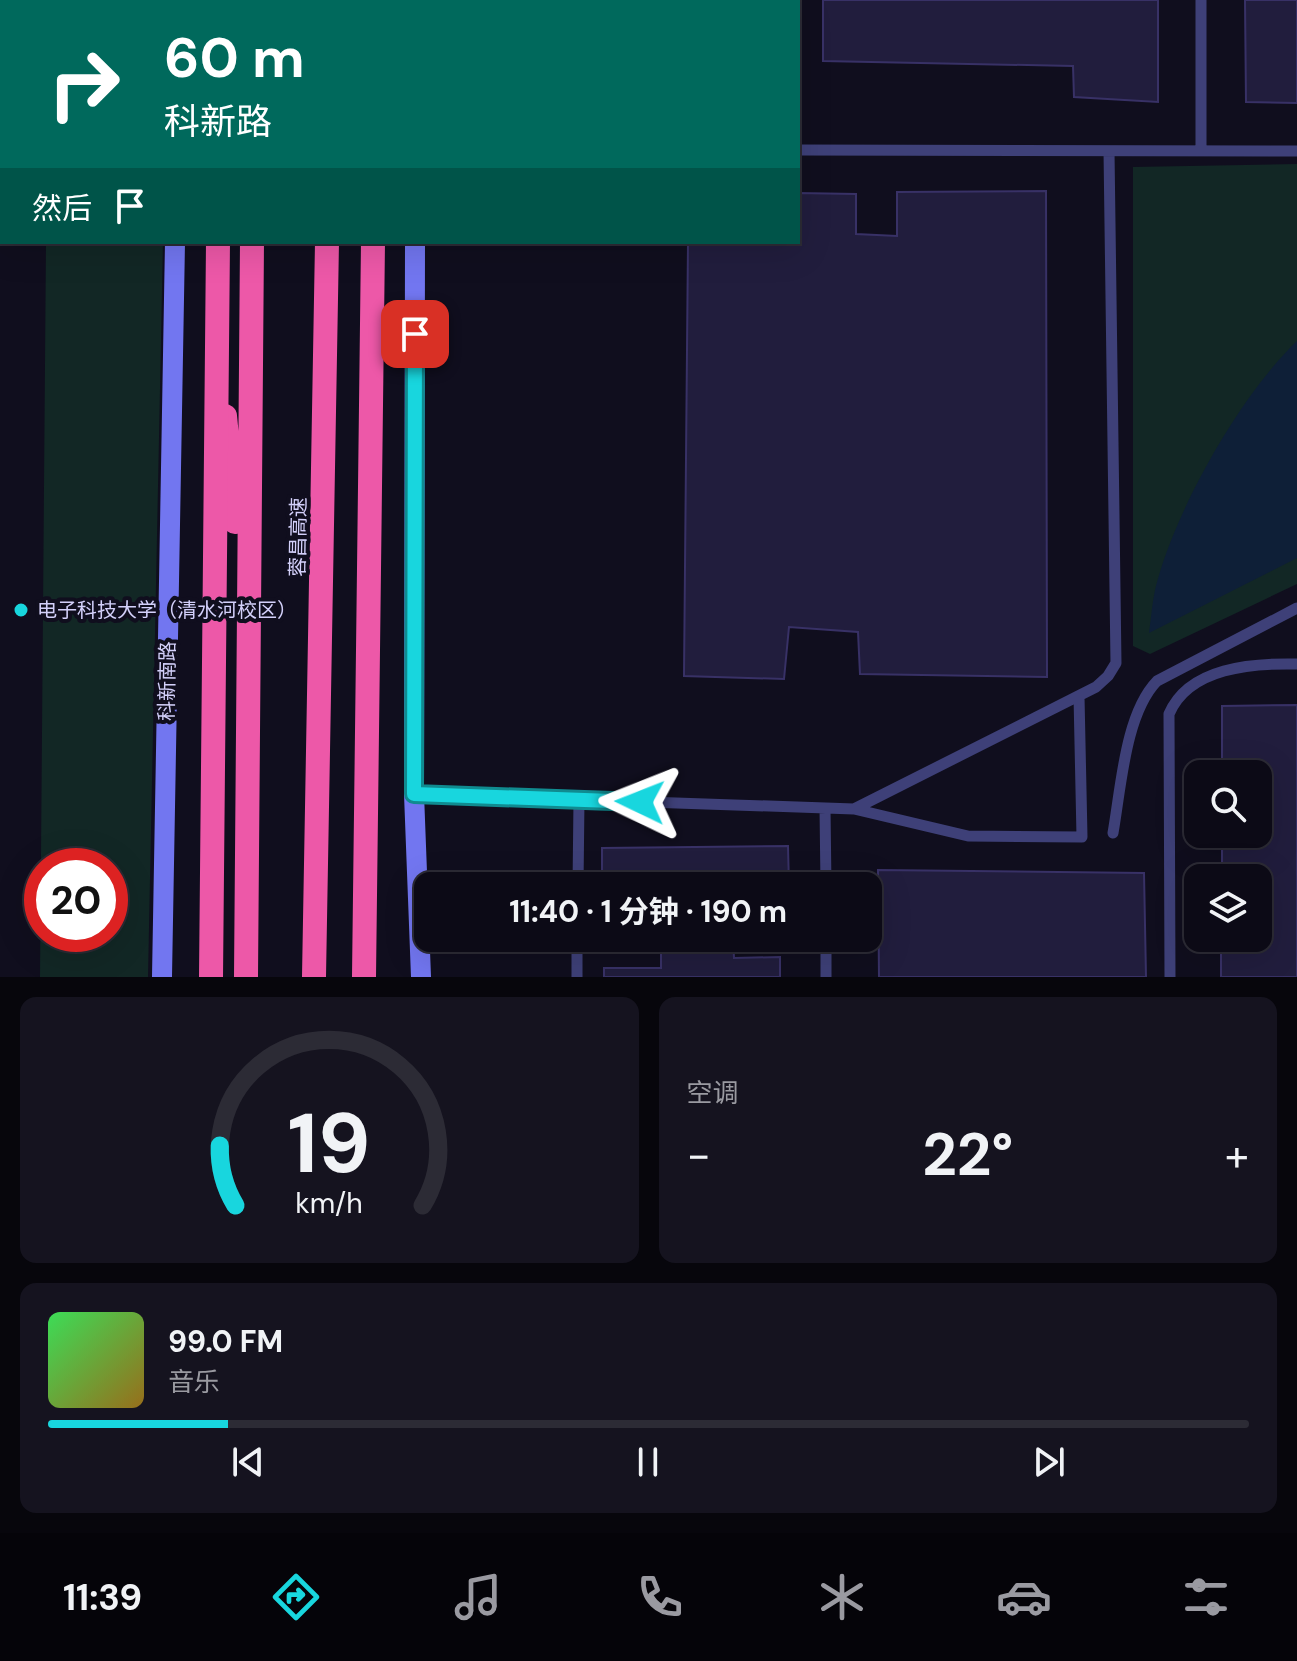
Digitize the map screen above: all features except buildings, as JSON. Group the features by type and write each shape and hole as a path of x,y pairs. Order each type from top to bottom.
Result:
{"highway":[{"path":"207,244 247,637"},
{"path":"211,977 218,244"},
{"path":"246,977 252,244"},
{"name":"蓉昌高速","path":"314,977 327,244"},
{"path":"364,977 373,244"}],"main road":[{"name":"科新南路","path":"162,977 175,244"},
{"path":"415,244 414,794 421,977"}],"lane":[{"path":"1201,0 1201,150"},
{"path":"800,150 1297,151"},
{"path":"854,809 1079,696 1102,682 1116,663 1109,151"},
{"path":"1113,833 1132,728 1146,693 1157,681 1297,608"},
{"path":"1170,977 1169,714 1175,699 1194,684 1215,674 1261,663 1297,664"},
{"path":"414,794 854,809 968,836 1082,837 1079,696"},
{"path":"578,872 579,800"},
{"path":"825,808 826,872"},
{"path":"577,952 577,977"},
{"path":"826,952 826,977"}],"green space":[{"path":"1297,164 1297,584 1150,654 1133,646 1133,167"},
{"path":"46,244 163,244 148,977 40,977 40,952 128,952 128,848 41,848"}],"water":[{"path":"1297,341 1297,558 1149,633 1155,590 1164,560 1193,492 1211,457 1253,392"}],"place":[{"name":"电子科技大学（清水河校区）","path":"21,610"}],"route":[{"path":"415,334 414,794 640,802"}]}
